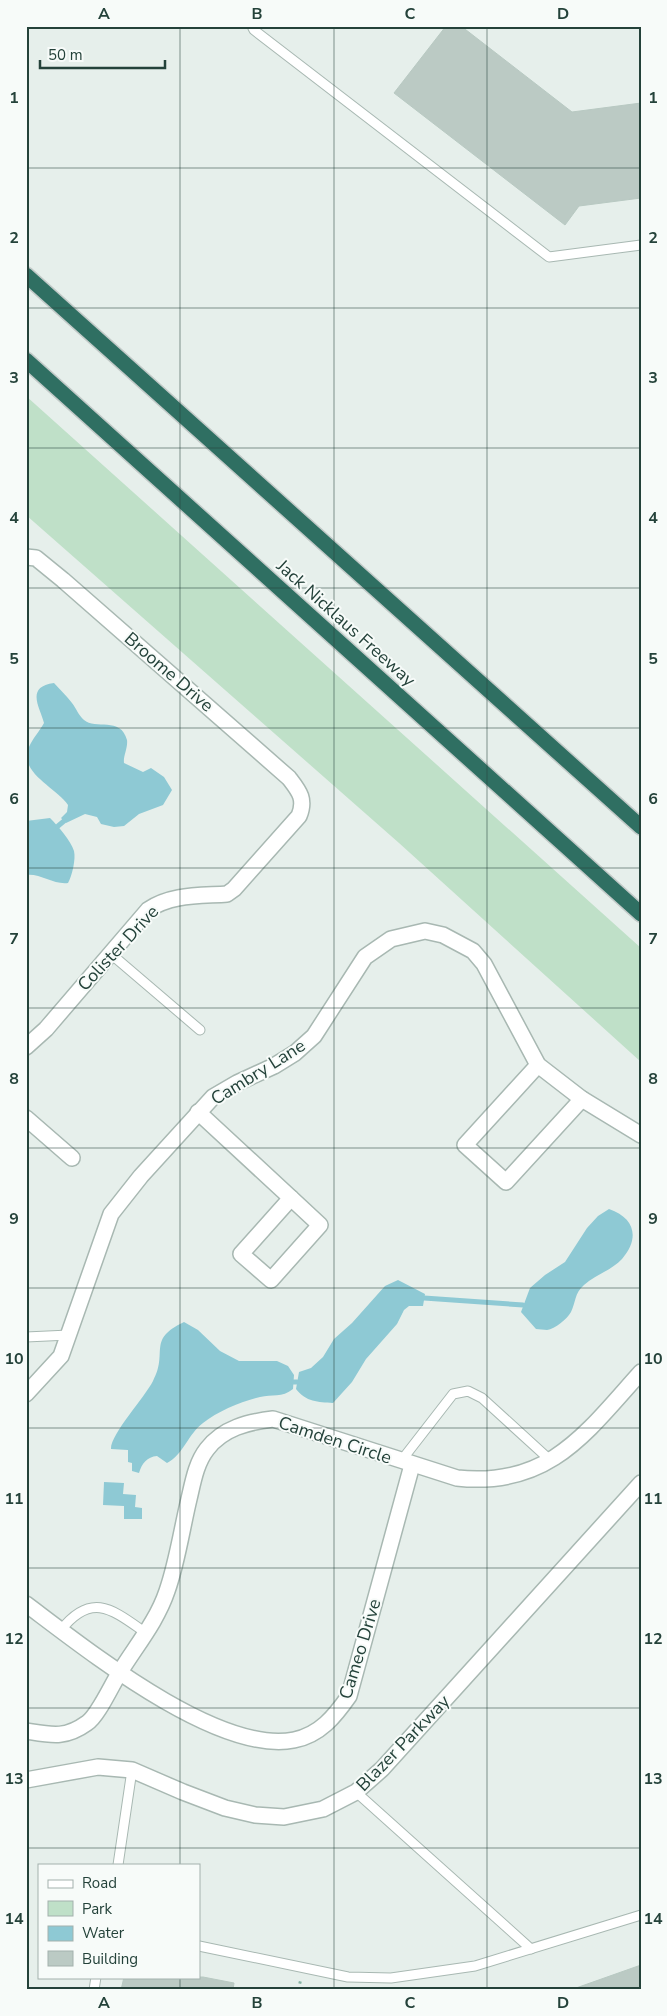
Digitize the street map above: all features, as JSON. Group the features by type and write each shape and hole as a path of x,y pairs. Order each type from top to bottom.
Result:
{"highway":[{"path":"26,275 641,827"},
{"name":"Jack Nicklaus Freeway","path":"26,360 641,914"}],"street":[{"name":"Broome Drive","path":"26,556 36,558 50,569 200,699 288,778 298,789 303,799"},
{"name":"Colister Drive","path":"26,1047 46,1029 148,910 159,902 170,898 227,894 234,889 299,816 303,806 303,799"},
{"name":"Cambry Lane","path":"26,1394 61,1356 112,1214 141,1176 198,1112 214,1097 295,1054 314,1036 365,957 390,940 425,931 443,935 473,951 484,964 538,1065 582,1100"},
{"path":"538,1065 465,1145 506,1182 582,1100 641,1135"},
{"path":"198,1112 291,1198 320,1225 270,1280 241,1254 291,1198"},
{"path":"26,1118 72,1158"},
{"name":"Camden Circle","path":"26,1731 56,1736 73,1731 89,1722 119,1672 146,1634 167,1591 195,1470 206,1450 220,1436 236,1427 254,1421 273,1419 457,1478 480,1481 501,1479 522,1474 572,1447 641,1372"},
{"name":"Cameo Drive","path":"119,1672 206,1723 248,1738 275,1742 296,1740 318,1730 336,1716 349,1696 406,1463"},
{"name":"Blazer Parkway","path":"26,1780 98,1767 132,1770 225,1808 255,1815 284,1817 323,1809 356,1792 390,1761 641,1483"},
{"path":"26,1604 119,1672"}],"lane":[{"path":"252,26 254,30 549,257 641,245"},
{"path":"110,954 200,1030"},
{"path":"26,1337 69,1335"},
{"path":"406,1463 454,1394 468,1391 482,1398 550,1460"},
{"path":"61,1630 71,1618 91,1608 115,1612 146,1634"},
{"path":"118,1864 132,1770"},
{"path":"356,1792 531,1949"},
{"path":"200,1946 348,1977 391,1978 475,1966 641,1915"}],"green space":[{"path":"26,396 641,948 641,1062 399,843 26,515"}],"water":[{"path":"54,683 70,700 84,720 89,723 114,726 124,733 127,743 124,763 143,772 151,768 164,777 172,790 163,805 139,814 124,826 114,827 101,824 97,817 85,814 66,823 61,818 67,812 68,805 33,772 27,756 29,747 44,723 38,704 37,693 45,685"},
{"path":"50,818 67,838 74,851 73,867 68,883 26,875 26,821"},
{"path":"609,1209 618,1213 629,1223 633,1236 628,1251 618,1263 588,1281 581,1288 571,1312 564,1321 547,1330 536,1329 521,1312 530,1288 565,1262 587,1228 598,1216"},
{"path":"398,1280 425,1294 423,1306 409,1306 404,1310 397,1324 366,1359 352,1382 333,1403 304,1397 296,1389 299,1372 311,1368 323,1357 334,1339 352,1323 385,1286"},
{"path":"184,1322 198,1330 220,1351 239,1361 277,1361 288,1366 294,1375 293,1389 281,1395 253,1399 223,1411 198,1428 178,1455 167,1463 157,1456 145,1461 139,1473 132,1471 132,1463 128,1462 128,1450 111,1449 112,1443 153,1381 159,1362 160,1347 165,1335"},
{"path":"104,1482 124,1483 123,1494 136,1495 135,1507 142,1508 142,1519 124,1519 124,1506 103,1505"}],"building":[{"path":"446,26 461,26 572,112 641,103 641,198 579,206 565,225 394,93"},
{"path":"641,1965 641,1990 576,1990 576,1988"},
{"path":"203,1977 234,1983 233,1990 121,1990 124,1978"}],"waterway":[{"path":"58,826 64,821"},
{"path":"424,1298 523,1305"}]}
